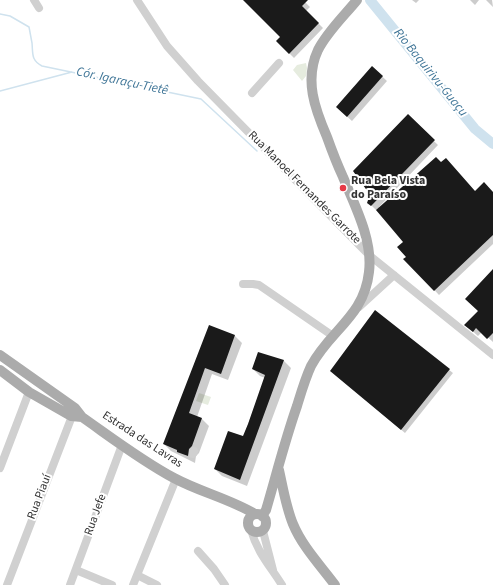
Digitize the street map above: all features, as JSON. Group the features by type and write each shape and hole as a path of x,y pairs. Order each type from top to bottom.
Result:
{"main road":[{"path":"232,502 249,528 257,533 266,510 307,375 323,347 357,308 363,297 367,284 369,255 361,221 321,123 312,96 311,83 314,61 324,40 357,0"},
{"path":"0,355 73,412"},
{"path":"0,370 29,392 73,412"},
{"name":"Estrada das Lavras","path":"73,412 176,479 232,502 262,521"},
{"path":"279,468 288,511 300,538 335,585"},
{"path":"262,521 282,483"},
{"path":"249,528 248,523 250,517 262,521"}],"street":[{"path":"34,0 39,8"},
{"name":"Rua Manoel Fernandes Garrote","path":"137,0 167,46 198,80 369,255 493,355"},
{"path":"252,93 279,63"},
{"path":"357,308 394,275"},
{"path":"243,284 258,285 333,336"},
{"path":"0,468 29,392"},
{"name":"Rua Piauí","path":"7,585 73,412"},
{"name":"Rua Jefe","path":"70,585 122,444"},
{"path":"133,585 176,479"},
{"path":"262,521 274,573"},
{"path":"249,528 253,540 265,562 282,585"},
{"path":"198,551 214,569 225,585"},
{"path":"76,570 112,585"},
{"path":"138,575 157,585"}],"shaded area":[{"path":"306,63 306,76 302,81 293,70 297,65"},
{"path":"199,393 211,397 208,405 196,401"}],"building":[{"path":"243,0 308,0 302,6 319,23 289,54 276,41 280,37"},
{"path":"372,66 383,76 347,117 336,107"},
{"path":"408,114 435,140 371,206 367,203 369,197 368,192 353,171"},
{"path":"436,157 441,162 446,158 475,191 484,182 493,192 493,235 434,291 403,259 406,257 397,247 403,242 376,210"},
{"path":"493,269 493,333 487,339 476,328 473,332 464,325 478,311 465,299"},
{"path":"375,310 450,369 401,430 330,371"},
{"path":"209,325 235,335 221,374 205,368 189,413 202,418 192,446 189,449 188,456 163,444"},
{"path":"258,352 284,360 240,480 214,469 228,431 243,436 248,424 265,375 252,369"}],"waterway":[{"name":"Rio Baquirivu-Guaçu","path":"370,0 475,129 493,144"},
{"name":"Cór. Igaraçu-Tietê","path":"0,14 10,16 29,27 33,56 38,64 201,99 257,151"},
{"path":"0,91 72,72"}],"place":[{"name":"Rua Bela Vista do Paraíso","path":"343,188"}]}
